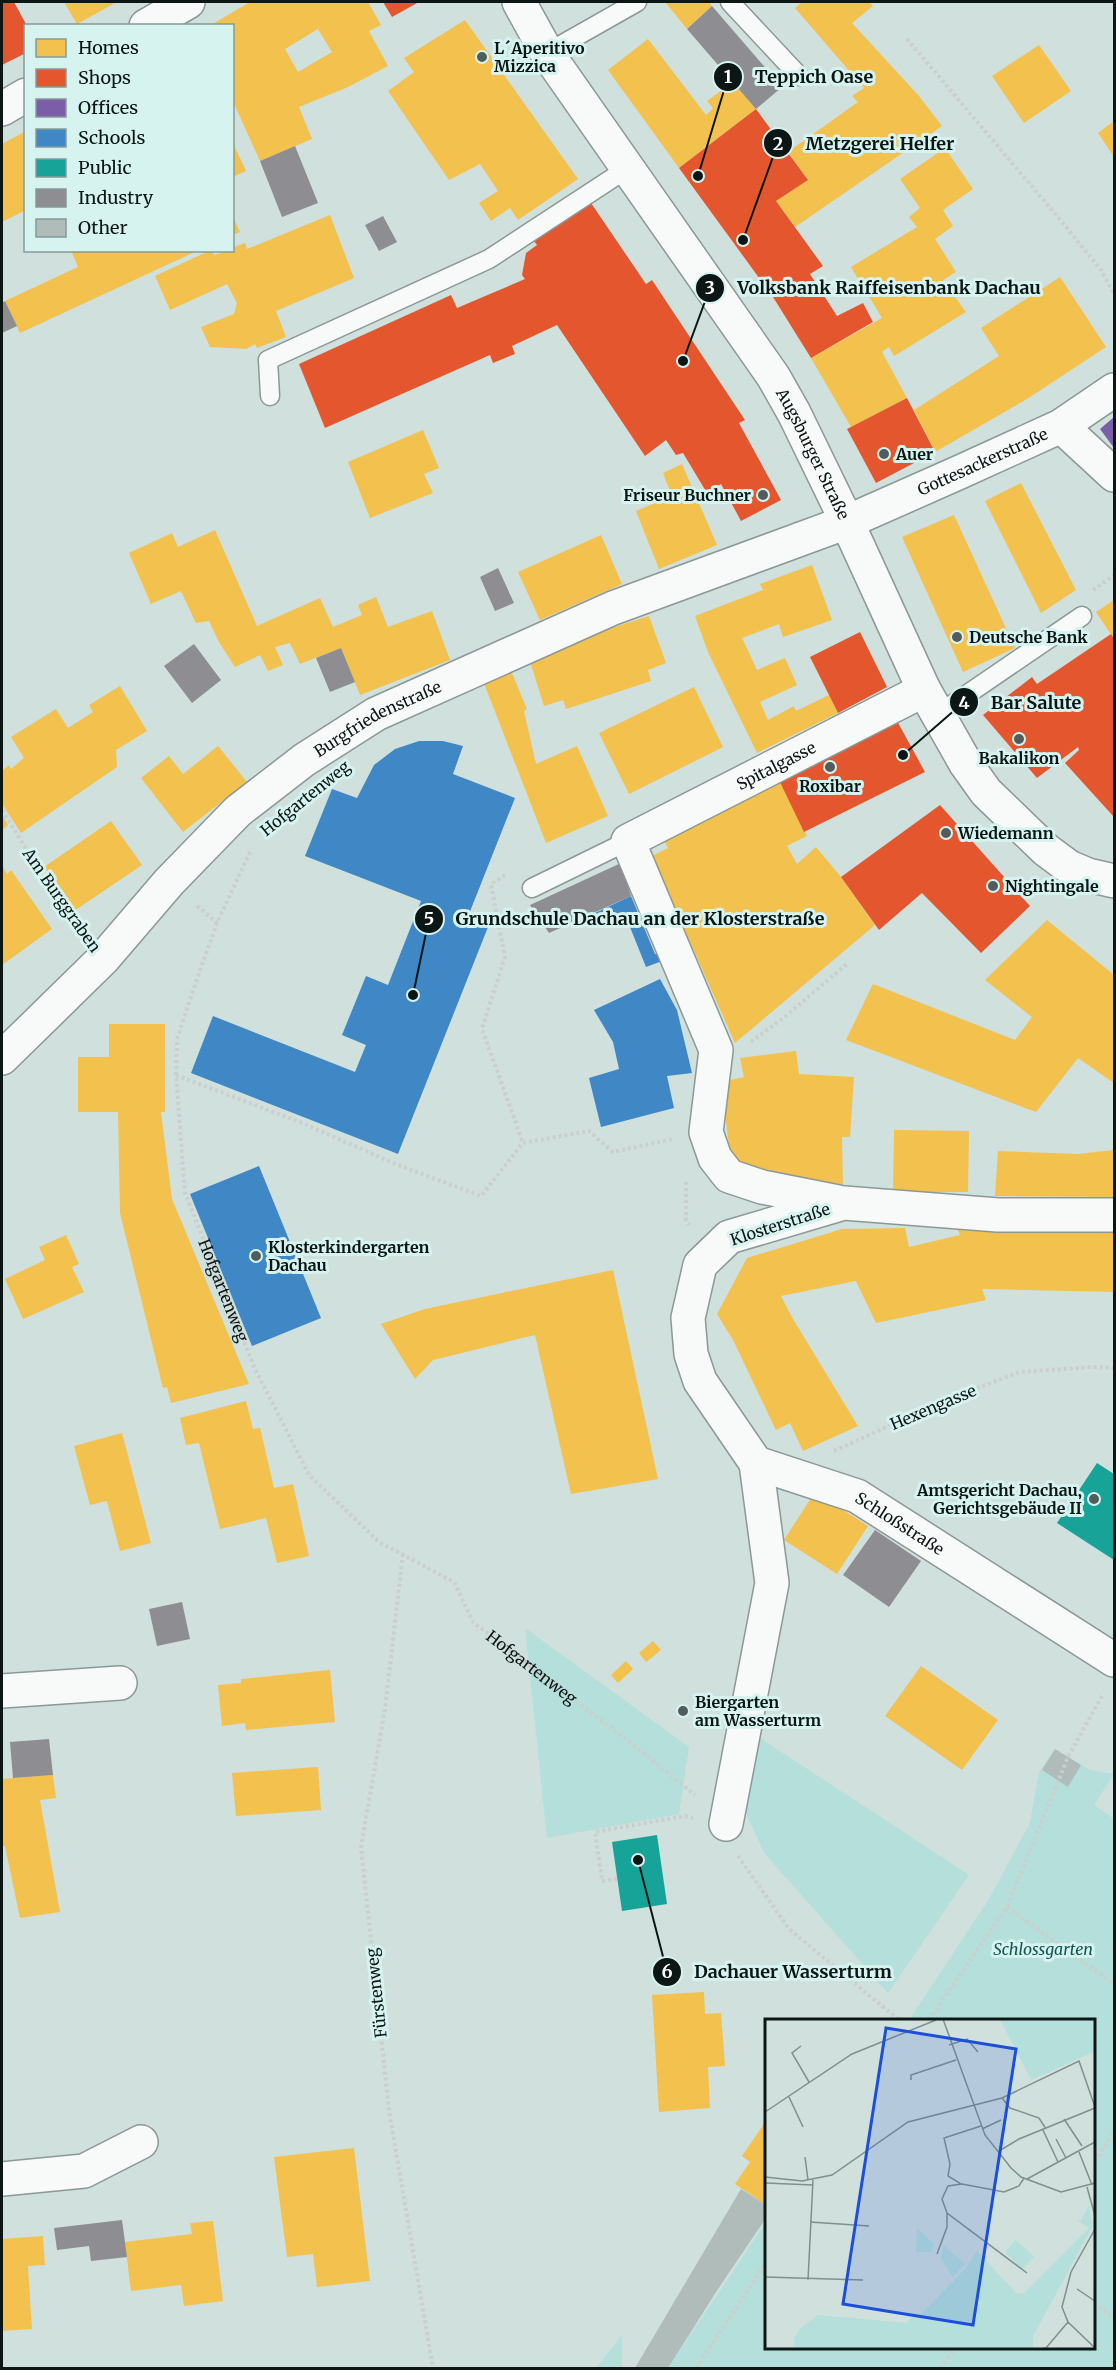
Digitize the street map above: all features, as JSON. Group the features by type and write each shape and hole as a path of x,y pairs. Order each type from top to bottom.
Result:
{"street":[{"path":"150,24 188,2"},
{"name":"Augsburger Straße","path":"519,2 548,53 773,376 794,413 847,522 931,703 966,764 986,792 1046,850 1069,867 1088,874 1113,877"},
{"path":"2,109 24,96"},
{"name":"Gottesackerstraße","path":"847,522 1061,426 1114,390"},
{"path":"1061,426 1114,476"},
{"name":"Burgfriedenstraße","path":"2,1058 103,959 169,882 238,811 304,760 376,714 613,608 847,522"},
{"name":"Spitalgasse","path":"628,841 931,703"},
{"path":"628,841 716,1050 707,1119"},
{"name":"Klosterstraße","path":"707,1119 715,1158 729,1176 762,1187 844,1203 998,1215 1114,1215"},
{"name":"Klosterstraße","path":"756,1463 700,1381 691,1354 687,1318 700,1265 729,1237 844,1203"},
{"path":"726,1824 772,1583 756,1463"},
{"name":"Schloßstraße","path":"756,1463 857,1497 1111,1673"},
{"path":"2,1692 120,1683"},
{"path":"2,2180 84,2171 141,2142"}],"lane":[{"path":"548,53 637,2"},
{"path":"730,2 799,76"},
{"path":"270,396 268,360 489,259 627,168"},
{"path":"931,703 1082,616"},
{"name":"Spitalgasse","path":"532,888 628,841"}],"path":[{"path":"907,39 1101,270 1114,294"},
{"name":"Am Burggraben","path":"2,810 35,863 103,959"},
{"name":"Hofgartenweg","path":"253,845 217,923 177,1039 176,1074 185,1193 255,1369 309,1475 379,1542 454,1582 473,1622 641,1751 726,1824 739,1857 789,1929 898,2019"},
{"path":"505,875 491,884 505,957 482,1029 523,1143"},
{"path":"763,1033 788,1016 848,963"},
{"path":"176,1074 302,1123 398,1165 481,1196 523,1143 589,1131 613,1152 707,1119"},
{"path":"686,1220 687,1178"},
{"name":"Hexengasse","path":"824,1456 943,1401 1020,1372 1092,1367 1114,1368"},
{"name":"Fürstenweg","path":"403,1554 385,1709 362,1847 388,2111 433,2368"},
{"path":"930,2019 1007,1907 1068,1757 1111,1673"},
{"path":"617,1879 602,1881 596,1833 685,1816 726,1824"},
{"path":"1007,1907 1114,1984"},
{"path":"1095,2161 1114,2133"},
{"path":"696,2368 765,2264"},
{"path":"1095,2304 1114,2318"},
{"path":"940,2368 954,2349"}],"green space":[{"path":"525,1628 689,1747 679,1814 547,1838"},
{"path":"760,1738 969,1875 888,1993 765,1854 743,1807"},
{"name":"Schlossgarten","path":"1055,1749 1090,1770 1114,1774 1094,1805 1114,1819 1114,2368 668,2368 765,2223 765,2349 1095,2349 1095,2019 910,2019 989,1899 1030,1823 1039,1772"},
{"path":"622,2335 622,2368 596,2368"}],"building: Homes":[{"path":"64,2 117,2 77,24"},
{"path":"250,2 368,2 381,25 369,31 388,66 348,87 299,107 312,139 260,161 234,103 234,24 212,24","holes":["318,29 332,52 298,72 285,49"]},
{"path":"665,2 709,2 712,6 687,29"},
{"path":"802,2 869,2 873,6 852,23 919,96 942,126 795,227 776,201 808,180 788,152 858,102 852,96 864,88 795,8"},
{"path":"465,20 578,179 518,220 510,208 491,221 479,203 498,191 480,164 449,180 388,91 414,72 404,58"},
{"path":"648,39 706,115 713,108 707,101 733,82 756,109 679,168 608,70"},
{"path":"1039,45 1071,91 1024,123 992,76"},
{"path":"1114,121 1114,157 1098,133"},
{"path":"24,132 24,211 2,222 2,144"},
{"path":"234,145 246,171 234,176"},
{"path":"945,148 973,189 943,210 953,226 935,239 956,272 943,280 966,312 894,356 889,347 882,352 907,398 851,427 811,358 882,318 851,267 917,227 909,217 920,208 900,179"},
{"path":"330,215 354,278 276,311 286,337 257,348 255,344 246,349 210,347 201,327 234,314 237,303 227,284 170,310 155,276 207,252 212,252 214,255 234,252 234,247 245,243 247,249"},
{"path":"234,219 240,232 234,234"},
{"path":"72,252 195,252 20,333 5,301 78,267"},
{"path":"1060,277 1106,347 1027,399 935,452 914,410 999,356 981,328"},
{"path":"423,430 439,468 424,474 433,493 370,518 348,462"},
{"path":"682,464 717,545 659,569 636,511 672,496 663,473"},
{"path":"1021,483 1076,590 1041,613 985,501"},
{"path":"954,515 1015,648 963,672 902,537"},
{"path":"215,530 257,626 320,598 333,627 362,615 358,605 376,597 388,627 432,611 450,660 360,695 341,648 300,664 290,643 275,647 283,665 268,671 260,655 235,667 209,621 196,623 181,591 151,604 129,553 172,533 178,547"},
{"path":"601,535 622,584 540,620 518,572"},
{"path":"812,565 832,620 783,637 779,624 742,638 757,670 785,658 797,685 760,702 768,720 794,706 796,711 829,695 838,713 757,753 708,652 695,616 763,590 760,584"},
{"path":"1114,600 1114,639 1096,612"},
{"path":"649,616 666,663 648,670 651,681 566,709 563,700 544,706 528,655"},
{"path":"509,666 527,709 524,711 536,764 577,746 608,816 546,843 482,678"},
{"path":"120,686 147,731 116,750 117,767 21,833 2,804 2,771 9,765 11,769 24,758 11,737 56,709 68,728 93,712 89,705"},
{"path":"694,687 723,747 629,794 599,733"},
{"path":"218,746 247,782 183,832 141,778 169,756 183,774"},
{"path":"778,778 807,836 787,846 797,864 816,847 841,877 875,925 735,1043 652,856 668,848 659,831"},
{"path":"2,815 8,825 2,830"},
{"path":"111,821 142,865 74,911 44,867"},
{"path":"2,865 7,874 11,870 52,929 2,965"},
{"path":"1047,920 1114,975 1114,1083 1078,1058 1036,1112 846,1040 873,984 1015,1040 1032,1017 985,980"},
{"path":"109,1024 165,1024 165,1112 161,1112 172,1199 249,1384 171,1403 167,1387 163,1388 120,1213 118,1112 78,1112 78,1057 109,1057"},
{"path":"796,1051 799,1074 854,1077 850,1137 842,1137 843,1188 749,1177 730,1155 726,1120 727,1081 744,1077 740,1058"},
{"path":"894,1130 969,1131 968,1192 893,1192"},
{"path":"1114,1150 1114,1197 995,1196 998,1151 1078,1154"},
{"path":"905,1228 909,1247 960,1235 957,1228 1114,1232 1114,1292 982,1289 986,1300 876,1323 856,1281 781,1296 858,1426 803,1451 790,1423 776,1430 733,1340 717,1314 747,1258 842,1229"},
{"path":"66,1235 79,1264 72,1267 84,1292 23,1319 5,1279 45,1260 39,1247"},
{"path":"613,1270 658,1479 571,1494 535,1335 433,1360 415,1379 381,1324 425,1309"},
{"path":"246,1401 253,1429 260,1428 274,1488 293,1484 309,1556 277,1563 266,1518 220,1529 199,1443 186,1445 180,1418"},
{"path":"122,1433 151,1543 120,1551 107,1501 90,1505 74,1446"},
{"path":"815,1492 868,1526 837,1574 784,1540"},
{"path":"653,1641 661,1650 646,1662 639,1653"},
{"path":"626,1661 633,1669 618,1683 611,1675"},
{"path":"921,1666 998,1720 962,1770 885,1716"},
{"path":"330,1670 335,1722 246,1730 245,1723 222,1726 218,1685 241,1683 241,1679"},
{"path":"318,1767 321,1810 236,1816 232,1773"},
{"path":"53,1775 56,1798 40,1800 60,1912 20,1918 5,1846 2,1846 2,1779"},
{"path":"704,1992 705,2014 721,2013 725,2066 708,2067 710,2108 659,2112 652,1995"},
{"path":"765,2122 765,2204 735,2184 750,2162 742,2156"},
{"path":"354,2148 370,2281 317,2287 313,2254 287,2257 274,2157"},
{"path":"213,2221 223,2301 184,2306 181,2285 131,2291 125,2242 192,2234 190,2223"},
{"path":"43,2236 45,2265 28,2266 32,2329 2,2331 2,2239"}],"building: Shops":[{"path":"2,2 14,2 26,24 24,24 24,54 2,65"},
{"path":"383,2 419,2 392,17"},
{"path":"756,109 808,180 776,201 823,266 810,274 837,316 863,303 873,322 811,358 773,297 679,168"},
{"path":"591,203 646,284 652,280 745,420 739,423 781,500 741,521 721,484 707,493 683,453 676,455 666,440 645,456 557,325 512,346 515,354 493,363 490,355 325,428 299,364 451,295 457,308 525,279 522,275 526,253 537,245 534,241"},
{"path":"907,398 935,452 876,483 847,429"},
{"path":"860,632 887,687 838,713 810,657"},
{"path":"1111,634 1114,639 1114,817 1065,763 1079,750 1078,747 1037,778 983,715 1032,677 1037,684"},
{"path":"896,719 925,772 804,832 778,778"},
{"path":"940,805 1030,906 981,953 922,893 879,930 841,877"}],"building: Offices":[{"path":"1114,417 1114,448 1100,429"}],"building: Schools":[{"path":"419,741 443,741 463,746 453,774 515,798 469,914 490,922 398,1154 191,1073 213,1016 355,1072 366,1045 342,1035 366,976 388,985 421,901 305,856 332,789 357,798 374,765 395,749"},
{"path":"631,896 655,954 662,954 665,960 646,967 626,917 602,928 595,913"},
{"path":"660,979 677,1010 692,1073 667,1076 674,1108 601,1127 589,1078 619,1069 613,1042 594,1010"},
{"name":"Klosterkindergarten Dachau","path":"259,1166 321,1318 252,1346 190,1194"}],"building: Public":[{"name":"Amtsgericht Dachau, Gerichtsgebäude II","path":"1097,1463 1114,1474 1114,1560 1057,1523"},
{"path":"657,1835 667,1904 622,1911 612,1842"}],"building: Industry":[{"path":"712,6 782,87 756,109 687,29"},
{"path":"295,146 318,203 282,217 260,161"},
{"path":"383,216 397,242 379,251 365,225"},
{"path":"5,301 17,326 2,333 2,303"},
{"path":"498,568 514,603 495,611 480,577"},
{"path":"194,644 221,680 192,703 164,666"},
{"path":"341,648 355,682 330,692 316,658"},
{"path":"621,863 631,896 549,933 530,905"},
{"path":"875,1530 921,1561 889,1607 843,1575"},
{"path":"182,1602 190,1639 157,1646 149,1609"},
{"path":"49,1739 53,1775 13,1778 10,1742"},
{"path":"122,2220 127,2257 91,2261 89,2246 57,2250 54,2228"}],"building: Other":[{"path":"1055,1749 1081,1765 1068,1787 1042,1770"},
{"path":"741,2189 765,2204 765,2219 668,2368 635,2368"}],"place":[{"name":"L´Aperitivo Mizzica","path":"482,57"},
{"name":"Teppich Oase","path":"698,176"},
{"name":"Metzgerei Helfer","path":"743,240"},
{"name":"Volksbank Raiffeisenbank Dachau","path":"683,361"},
{"name":"Auer","path":"884,454"},
{"name":"Friseur Buchner","path":"763,495"},
{"name":"Deutsche Bank","path":"957,637"},
{"name":"Bakalikon","path":"1019,739"},
{"name":"Bar Salute","path":"903,755"},
{"name":"Roxibar","path":"830,767"},
{"name":"Wiedemann","path":"946,833"},
{"name":"Nightingale","path":"993,886"},
{"name":"Grundschule Dachau an der Klosterstraße","path":"413,995"},
{"name":"Klosterkindergarten Dachau","path":"256,1256"},
{"name":"Amtsgericht Dachau, Gerichtsgebäude II","path":"1094,1499"},
{"name":"Biergarten am Wasserturm","path":"683,1711"},
{"name":"Dachauer Wasserturm","path":"638,1860"}]}
